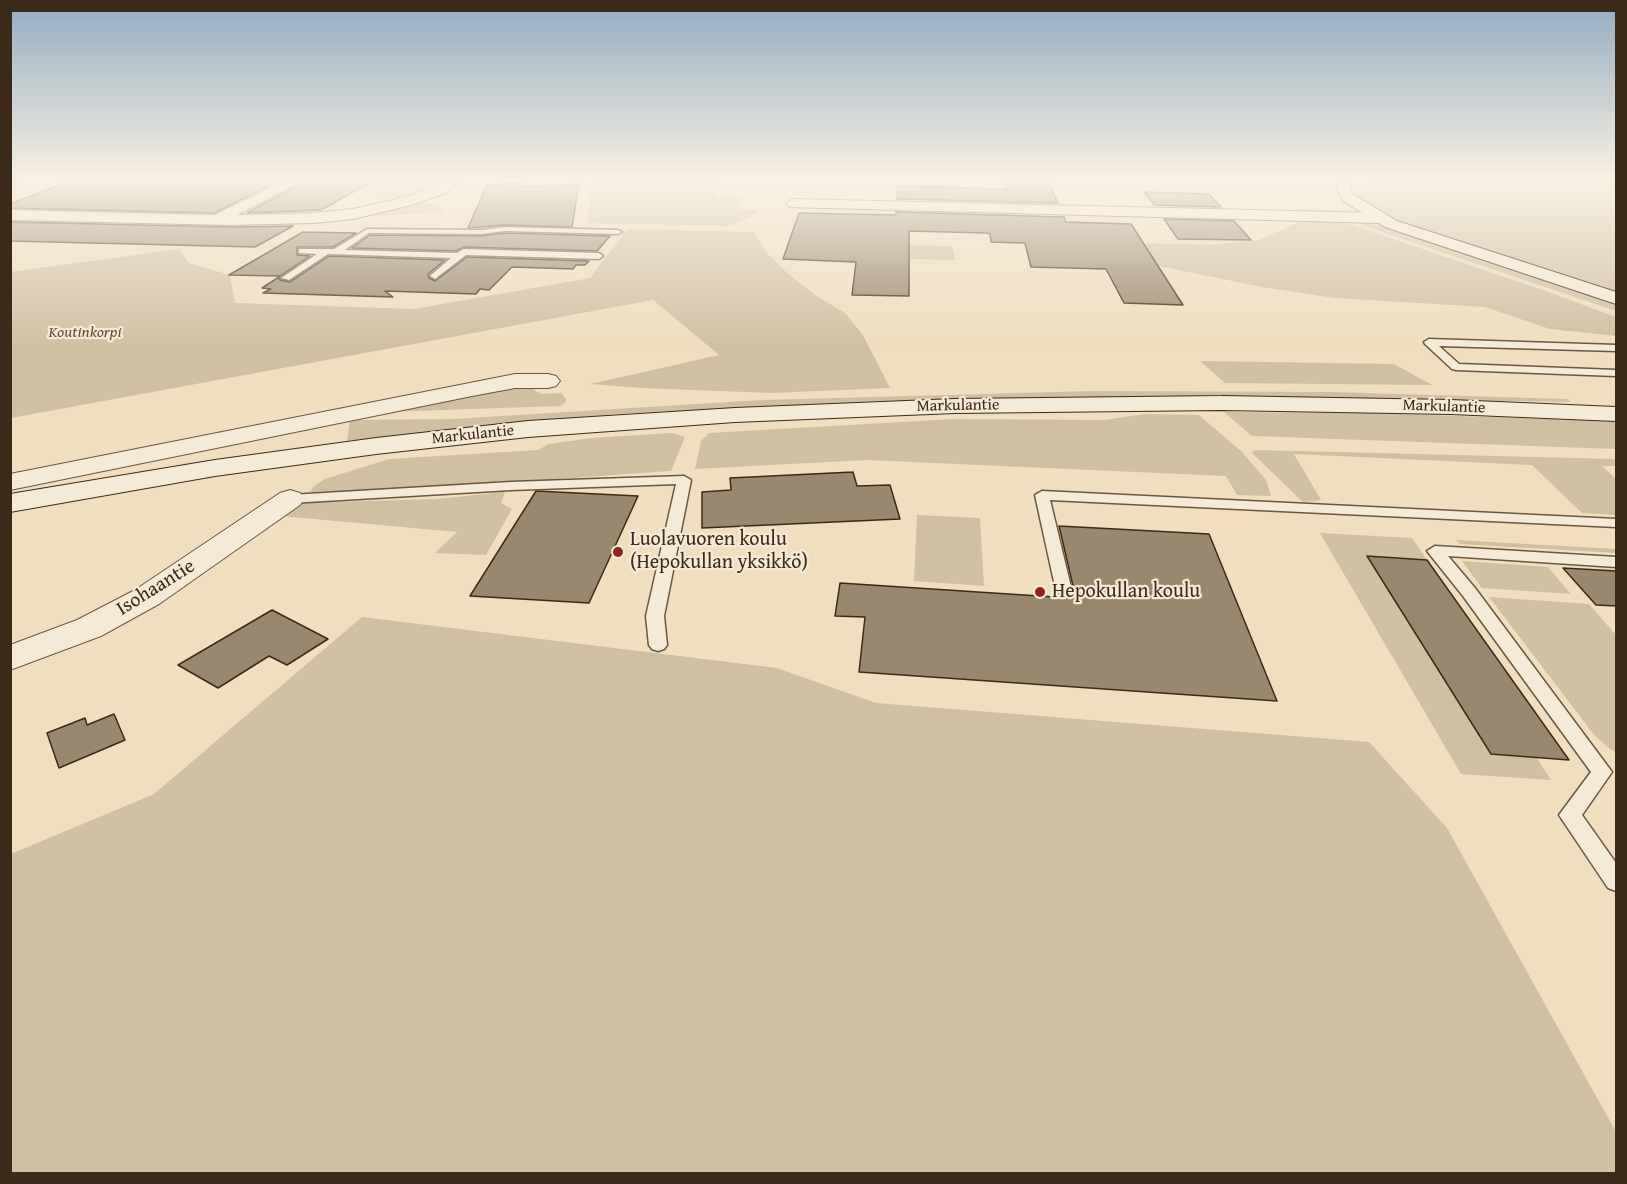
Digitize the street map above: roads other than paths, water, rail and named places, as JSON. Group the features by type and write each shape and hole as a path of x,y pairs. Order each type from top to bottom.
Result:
{"street":[{"path":"1419,234 1617,298"},
{"path":"10,482 515,381 548,381"},
{"name":"Markulantie","path":"10,503 204,469 302,455 447,438 619,422 955,406 1311,404 1617,414"},
{"path":"294,424 302,455"},
{"name":"Isohaantie","path":"10,658 88,628 147,597 290,499"}],"lane":[{"path":"286,278 361,234"},
{"path":"435,276 486,234"},
{"path":"302,251 599,255"},
{"path":"1617,348 1429,342 1456,367 1617,373"},
{"path":"290,499 511,486 684,480 655,616 658,645"},
{"path":"1064,591 1042,495 1617,523"},
{"path":"1617,562 1436,551 1609,773 1570,815 1617,882"}],"place":[{"name":"Luolavuoren koulu (Hepokullan yksikkö)","path":"618,552"},
{"name":"Hepokullan koulu","path":"1040,592"}],"park label":[{"name":"Koutinkorpi","path":"85,333"}]}
